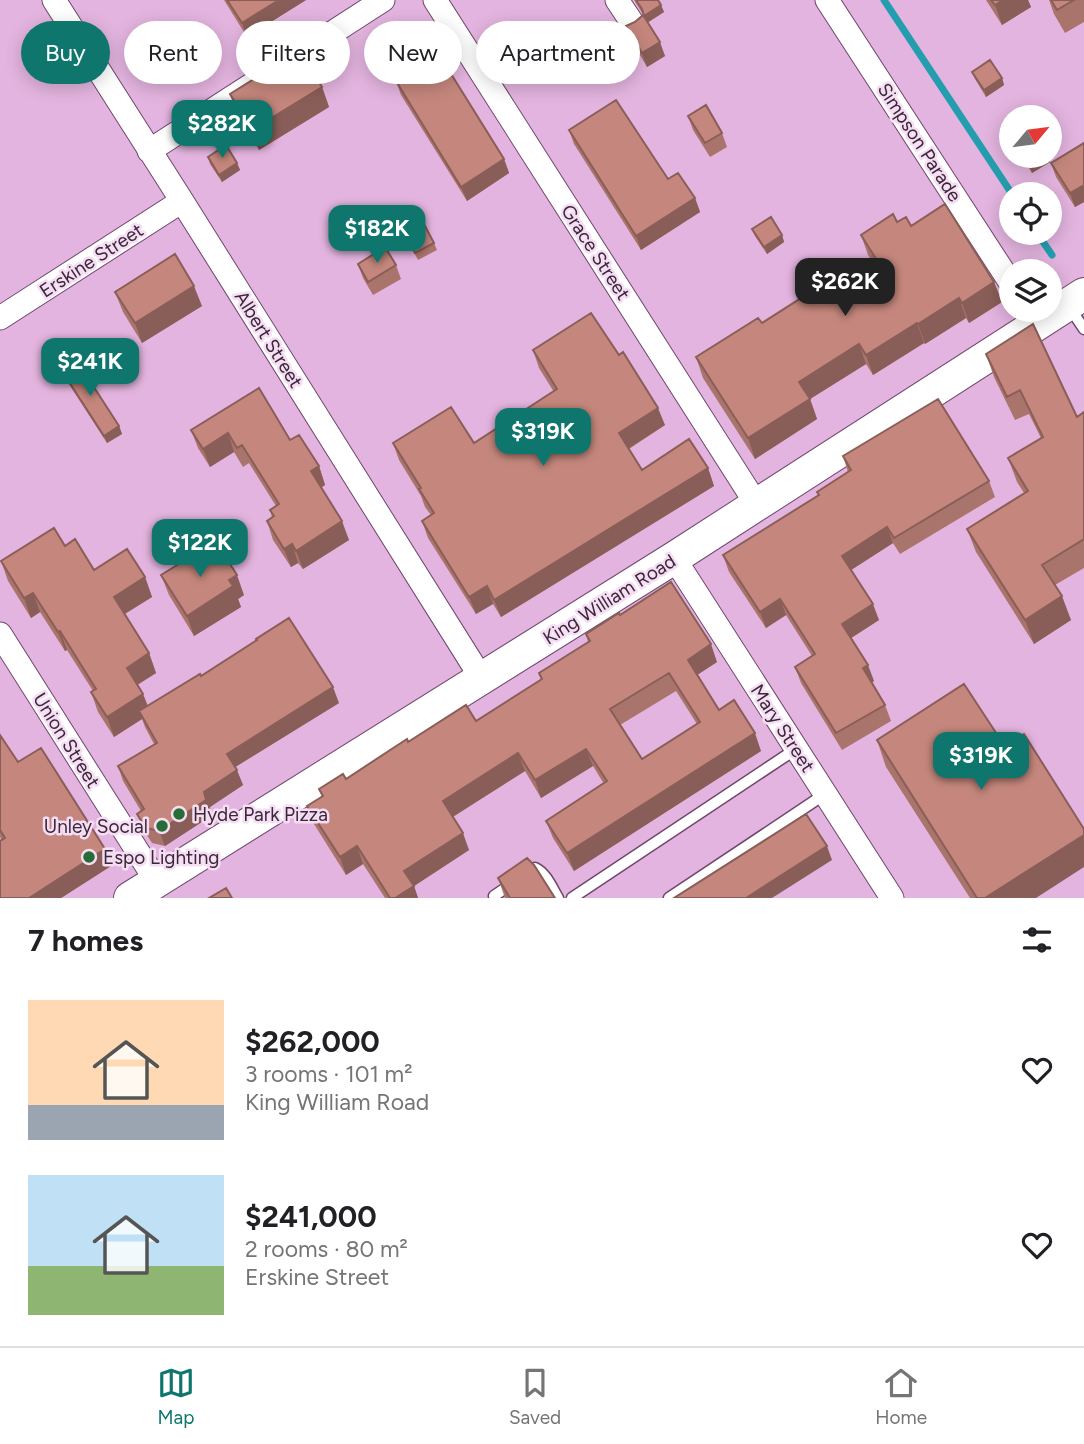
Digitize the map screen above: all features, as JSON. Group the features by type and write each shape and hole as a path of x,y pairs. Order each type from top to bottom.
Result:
{"main road":[{"name":"King William Road","path":"130,898 482,680 757,505 1025,322"}],"street":[{"name":"Albert Street","path":"54,0 482,680"},
{"path":"149,151 383,0"},
{"name":"Grace Street","path":"435,0 757,505"},
{"path":"617,0 631,21"},
{"name":"Simpson Parade","path":"827,0 999,265"},
{"name":"Erskine Street","path":"0,318 182,201"},
{"name":"Mary Street","path":"674,558 892,898"},
{"name":"Union Street","path":"0,634 157,882"}],"lane":[{"path":"572,898 796,749"},
{"path":"669,898 825,794"},
{"path":"494,896 535,868 543,874 558,898"}],"building":[{"path":"227,0 279,0 245,21 241,21"},
{"path":"636,0 658,0 661,5 644,16"},
{"path":"1051,0 1074,0 1057,10"},
{"path":"643,15 660,42 642,53 640,21 636,21"},
{"path":"990,60 1002,78 984,90 972,72"},
{"path":"246,84 320,84 322,87 252,130 230,94"},
{"path":"398,84 457,84 504,159 461,187"},
{"path":"616,100 668,179 678,173 695,198 636,236 569,130"},
{"path":"706,105 722,133 705,143 688,116"},
{"path":"1084,143 1084,185 1070,193 1054,168 1062,168 1062,156"},
{"path":"226,145 237,163 219,175 208,157"},
{"path":"945,204 994,282 962,303 959,298 866,355 859,344 799,382 810,399 748,438 696,357 758,318 762,323 842,272 860,301 890,281 861,235 893,214 897,222 906,217 911,226"},
{"path":"771,217 782,235 764,247 752,229"},
{"path":"424,224 434,243 415,253 405,235"},
{"path":"385,247 396,265 368,282 358,264"},
{"path":"175,254 194,286 135,323 115,292"},
{"path":"591,313 619,355 623,352 658,408 619,433 642,470 689,439 708,468 494,600 487,586 469,597 422,521 434,513 393,443 451,407 474,443 557,389 533,350"},
{"path":"1033,324 1077,417 1084,412 1084,539 1042,565 1062,596 1025,620 967,529 1028,491 1008,458 1043,437 1020,390 1007,397 986,354"},
{"path":"77,361 119,426 104,436 62,371"},
{"path":"259,388 290,440 299,435 319,466 311,471 342,521 296,551 292,544 284,549 267,521 274,516 270,510 279,504 242,445 237,448 228,433 203,449 191,430"},
{"path":"938,399 989,481 894,538 887,527 842,556 873,604 842,624 868,665 863,668 885,705 836,733 795,667 815,654 780,599 760,612 723,555 819,495 817,492 851,470 843,456"},
{"path":"54,528 65,546 75,539 94,570 127,549 145,577 114,597 149,653 127,668 143,694 107,717 91,692 96,689 60,631 58,632 33,593 24,598 1,561"},
{"path":"208,546 212,552 219,547 237,575 229,580 233,586 187,616 161,575"},
{"path":"671,582 711,644 688,660 719,710 734,700 755,733 567,853 546,821 607,781 586,749 535,780 518,753 443,801 463,833 404,871 414,886 395,898 390,898 357,846 340,857 307,806 323,796 319,789 343,774 346,779 466,705 476,721 542,679 539,673 590,641 586,634 619,613 620,615","holes":["669,673 700,722 642,759 610,709"]},
{"path":"289,618 333,687 227,754 237,770 204,792 206,800 159,831 146,828 137,814 144,809 118,766 157,743 139,711 200,674 201,676"},
{"path":"964,684 1004,745 1024,734 1084,829 1084,835 985,898 977,898 877,740"},
{"path":"0,735 18,762 41,748 105,849 29,898 0,898 0,841 5,838 0,830"},
{"path":"806,814 827,846 746,898 674,898"},
{"path":"527,858 555,898 510,898 498,878"},
{"path":"226,888 232,898 209,898"}],"waterway":[{"path":"884,0 1004,182"},
{"path":"1045,245 1052,255"}],"place":[{"name":"Hyde Park Pizza","path":"179,814"},
{"name":"Unley Social","path":"162,826"},
{"name":"Espo Lighting","path":"89,857"}]}
